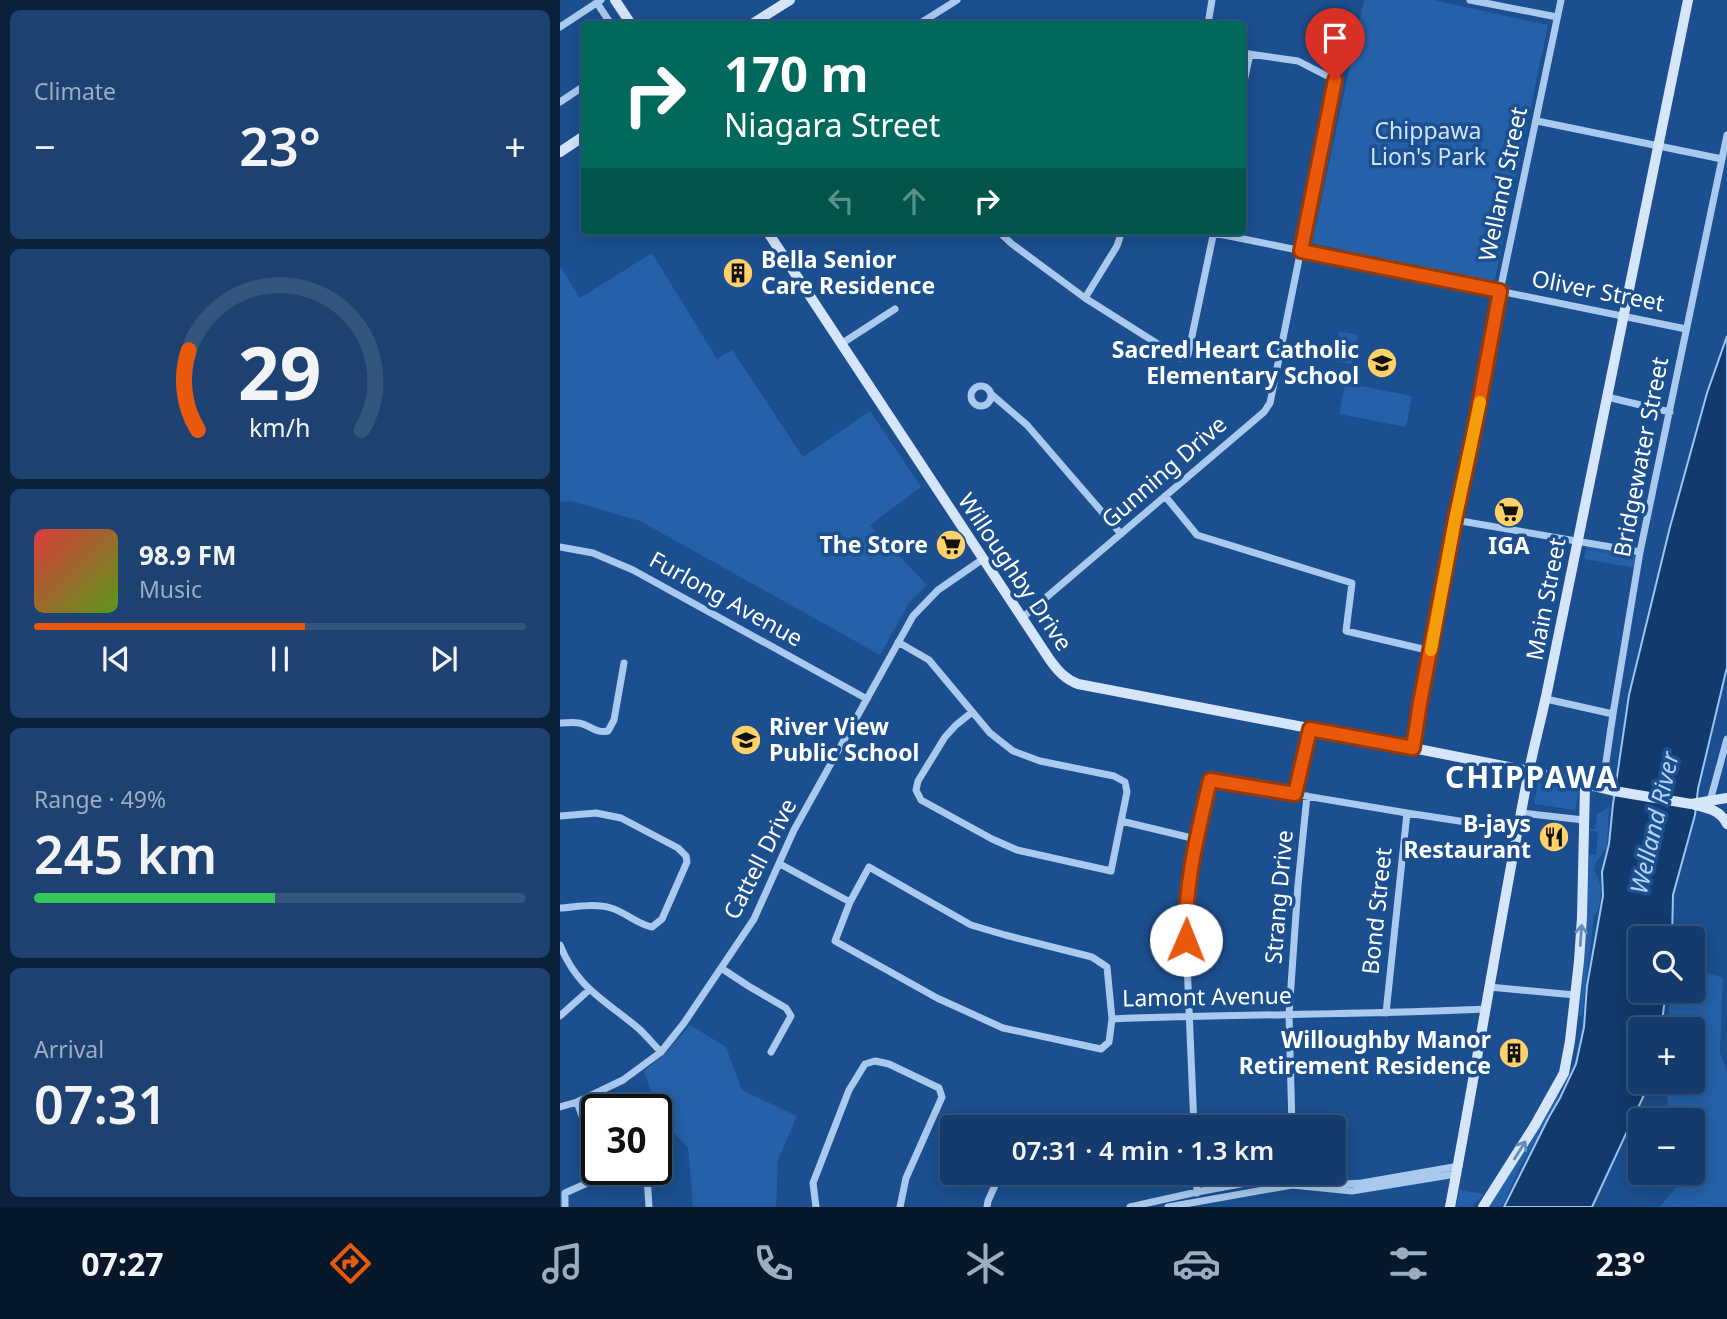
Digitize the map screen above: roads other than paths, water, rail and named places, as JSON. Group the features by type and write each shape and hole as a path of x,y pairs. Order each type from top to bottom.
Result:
{"street":[{"path":"615,0 629,21"},
{"path":"757,21 790,0"},
{"path":"924,21 957,0"},
{"path":"1208,21 1212,0"},
{"path":"1470,0 1557,17"},
{"name":"Welland Street","path":"1413,748 1500,291 1562,0"},
{"name":"Main Street","path":"1450,1207 1529,771 1546,699 1688,0"},
{"path":"560,27 599,1 609,21"},
{"name":"Gunning Drive","path":"1022,618 1268,408 1335,80 1298,61 1246,54"},
{"path":"560,102 581,88"},
{"path":"1537,121 1722,159"},
{"name":"Bridgewater Street","path":"1604,789 1613,714 1640,552 1727,135"},
{"path":"560,152 581,138"},
{"name":"Willoughby Drive","path":"769,235 1022,618 1060,674 1071,681 1529,771 1604,789 1691,803 1710,804 1727,798"},
{"path":"1002,235 1085,298 1180,358 1188,355 1213,235"},
{"path":"1085,298 1117,246 1121,235"},
{"name":"Oliver Street","path":"1228,235 1686,329"},
{"path":"841,344 895,309"},
{"path":"991,394 1027,425 1121,534"},
{"path":"1607,397 1670,412"},
{"path":"1165,496 1197,534 1352,583 1346,631 1431,651"},
{"path":"1455,520 1640,552"},
{"name":"Furlong Avenue","path":"560,547 593,553 633,570 867,699"},
{"name":"Cattell Drive","path":"560,1107 577,1102 623,1080 661,1052 684,1023 754,919 794,830 913,616 944,585 983,559"},
{"path":"898,642 934,664 971,713 998,740 1023,756 1122,780 1128,792 1111,871 1017,850 922,800 916,790 918,781 945,737 971,713"},
{"path":"560,723 580,723 598,732 608,731 614,720 624,663"},
{"path":"1546,699 1613,714"},
{"path":"1295,794 1310,729"},
{"path":"1727,739 1710,804 1724,817 1727,824"},
{"path":"1193,1115 1185,915 1196,839 1210,780 1518,830"},
{"path":"1483,1207 1564,1073 1570,1041 1582,917 1585,785"},
{"path":"1584,807 1604,789"},
{"name":"Strang Drive","path":"1292,1115 1289,1014 1307,796"},
{"path":"560,816 596,813 615,816 678,848 686,856 687,862 662,919 652,927 604,906 560,908"},
{"name":"Bond Street","path":"1386,1013 1407,813"},
{"path":"1521,813 1584,820"},
{"path":"1121,821 1196,839"},
{"path":"780,864 850,902 835,941 937,998 1003,1028 1101,1049 1109,1042 1112,1019"},
{"name":"Lamont Avenue","path":"850,902 869,867 971,925 1092,957 1107,967 1112,1019 1485,1009"},
{"path":"560,945 571,968 589,990 637,1028 661,1052"},
{"path":"721,968 786,1008 791,1016 771,1052"},
{"path":"1489,987 1575,995"},
{"path":"560,1016 589,990"},
{"path":"816,1207 813,1183 849,1090 865,1064 875,1061 939,1088 942,1097 906,1178 900,1207"},
{"path":"577,1102 581,1113"},
{"path":"1346,1183 1457,1170"},
{"path":"1168,1207 1292,1185 1352,1191 1457,1170"},
{"path":"565,1207 565,1193 581,1184"},
{"path":"648,1185 649,1207"},
{"path":"987,1207 995,1185"},
{"path":"1197,1185 1198,1201"},
{"path":"1130,1207 1233,1185"}],"water":[{"name":"Welland River","path":"1727,336 1727,667 1698,789 1695,815 1673,895 1672,926 1628,926 1628,1003 1664,1003 1663,1017 1628,1017 1628,1094 1644,1094 1638,1108 1628,1108 1628,1129 1592,1207 1504,1207 1576,1064 1603,896 1602,872 1609,844 1629,695 1670,527 1707,393"}],"place":[{"name":"Bella Senior Care Residence","path":"738,273"},
{"name":"Sacred Heart Catholic Elementary School","path":"1382,363"},
{"name":"IGA","path":"1509,512"},
{"name":"The Store","path":"951,545"},
{"name":"River View Public School","path":"746,740"},
{"name":"B-jays Restaurant","path":"1554,837"},
{"name":"Willoughby Manor Retirement Residence","path":"1514,1053"}],"district":[{"name":"CHIPPAWA","path":"1532,778"}],"park label":[{"name":"Chippawa Lion's Park","path":"1428,144"}]}
